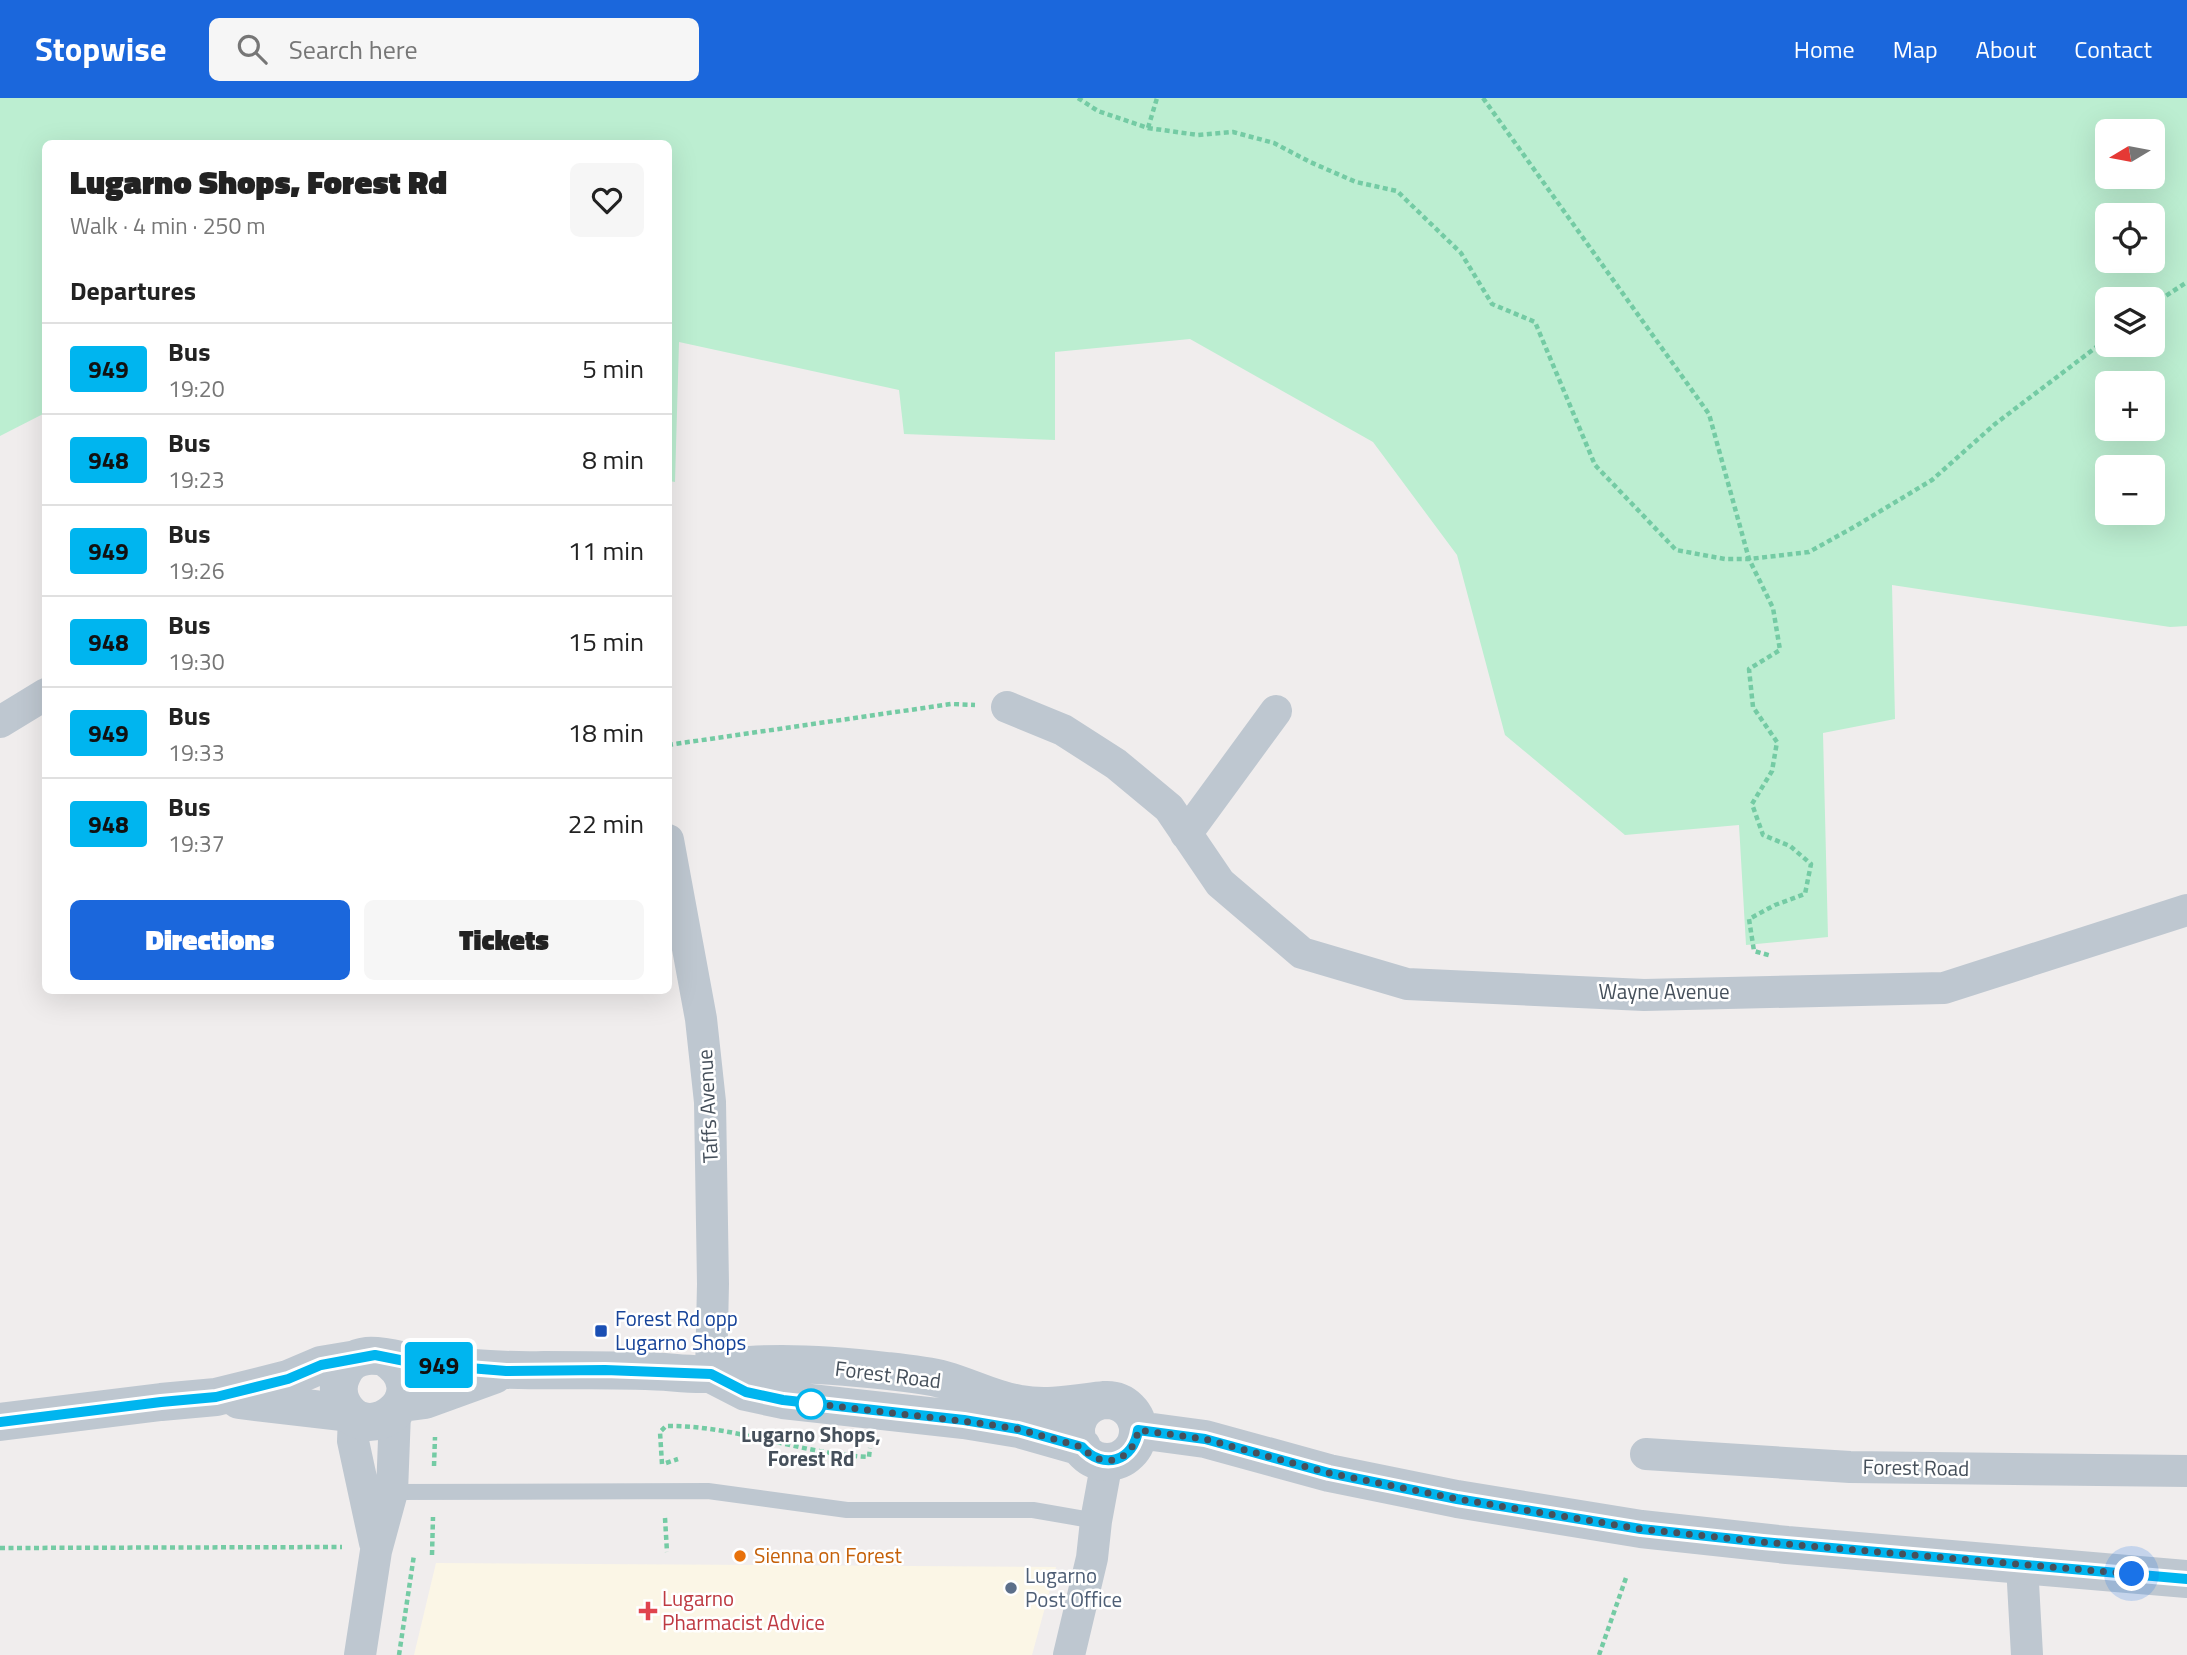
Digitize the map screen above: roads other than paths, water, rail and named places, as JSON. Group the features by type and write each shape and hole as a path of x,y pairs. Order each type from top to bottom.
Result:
{"street":[{"path":"0,722 42,696"},
{"name":"Wayne Avenue","path":"1007,707 1063,730 1116,764 1170,808 1220,883 1302,953 1407,984 1644,995 1944,988 2187,910"},
{"path":"1186,834 1276,711"},
{"name":"Taffs Avenue","path":"672,863 701,1019 710,1102 713,1284 711,1374"},
{"path":"360,1655 376,1551 392,1492 399,1408 405,1392 400,1371 370,1358 348,1365 339,1384 339,1395 352,1415 354,1441 376,1551"},
{"name":"Forest Road","path":"0,1422 216,1397 288,1379 321,1365 370,1358 506,1371 605,1370 711,1374 747,1365 877,1370 944,1380 1018,1404 1045,1406 1105,1400"},
{"name":"Forest Road","path":"399,1408 506,1371"},
{"name":"Forest Road","path":"711,1374 746,1392 783,1400 964,1420 1018,1429 1094,1454"},
{"name":"Forest Road","path":"216,1397 352,1415"},
{"path":"1105,1400 1124,1404 1137,1420 1137,1440 1126,1455 1094,1454 1077,1437 1080,1417 1086,1408 1105,1400"},
{"path":"352,1415 376,1422 399,1408"},
{"path":"1138,1430 1205,1439 1329,1473 1443,1496 1630,1528 1716,1538 2187,1579"},
{"path":"1069,1655 1093,1558 1096,1521 1094,1454"},
{"name":"Forest Road","path":"1646,1454 1850,1467 2187,1471"},
{"path":"2022,1565 2027,1655"}],"lane":[{"path":"392,1492 708,1490 847,1510 1033,1510 1096,1521"}],"place":[{"name":"Forest Rd opp Lugarno Shops","path":"601,1331"},
{"name":"Lugarno Shops, Forest Rd","path":"811,1404"},
{"name":"Sienna on Forest","path":"740,1556"},
{"name":"Lugarno Post Office","path":"1011,1588"},
{"name":"Lugarno Pharmacist Advice","path":"648,1611"}]}
